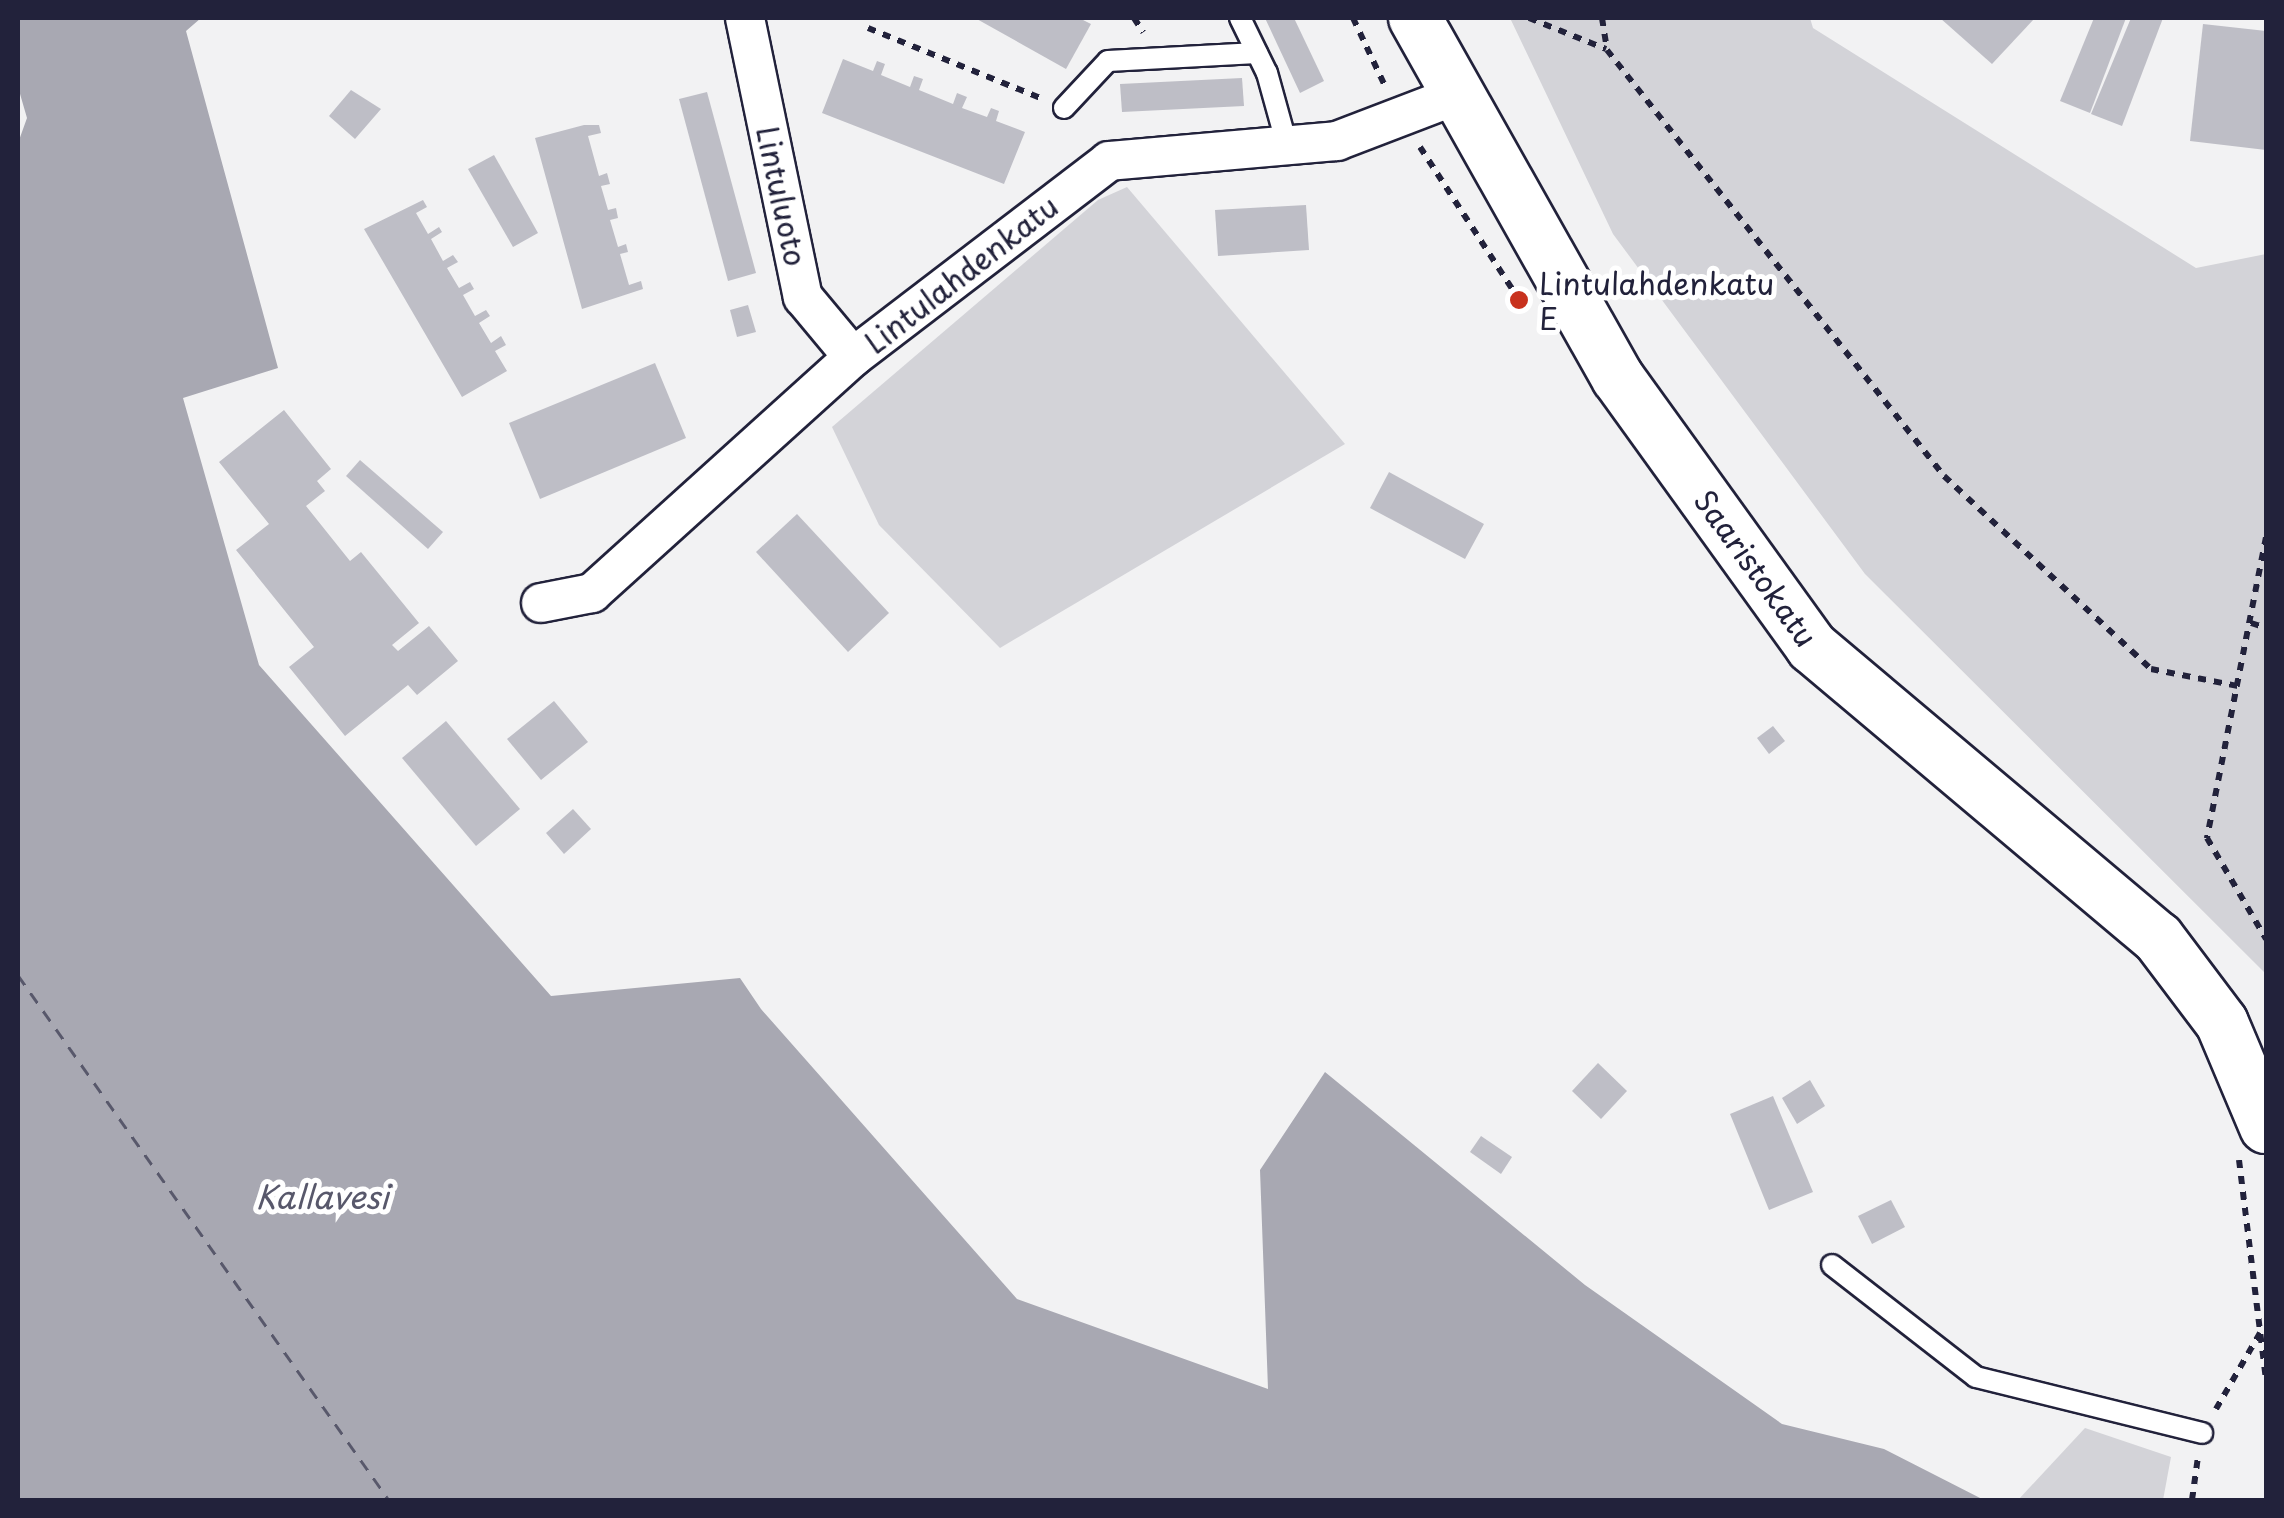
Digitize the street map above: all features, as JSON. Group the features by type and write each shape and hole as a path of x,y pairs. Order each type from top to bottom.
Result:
{"main road":[{"name":"Saaristokatu","path":"1415,18 1454,96 1618,378 1812,646 2158,938 2222,1023 2266,1127"}],"street":[{"name":"Lintuluoto","path":"745,18 803,297 854,357"},
{"name":"Lintulahdenkatu","path":"540,604 592,593 854,357 1110,160 1337,140 1454,96"}],"lane":[{"path":"1240,18 1257,53 1287,145"},
{"path":"1064,108 1108,62 1257,53"},
{"path":"1832,1265 1976,1377 2202,1433"}],"path":[{"path":"1529,18 1607,50 1944,476 2151,669 2238,686"},
{"path":"1602,18 1607,50"},
{"path":"868,28 1064,108"},
{"path":"2266,536 2208,838 2266,938"},
{"path":"2250,624 2266,628"}],"shaded area":[{"path":"1510,18 1810,18 1813,28 2196,268 2266,254 2266,974 1865,574 1613,234"},
{"path":"1127,187 1345,444 1000,648 879,525 832,427 1098,200"},
{"path":"2085,1428 2171,1457 2163,1500 2018,1500"}],"water":[{"name":"Kallavesi","path":"18,18 201,18 186,31 278,368 183,398 259,665 551,996 740,978 761,1009 1017,1299 1268,1389 1260,1170 1325,1072 1585,1285 1782,1424 1884,1449 1984,1500 18,1500 18,143 27,118 18,87"}],"building":[{"path":"975,18 1079,18 1091,24 1066,69"},
{"path":"1265,18 1294,18 1324,81 1300,93"},
{"path":"1940,18 2035,18 1992,64"},
{"path":"2094,18 2126,18 2090,113 2060,101"},
{"path":"2131,18 2163,18 2122,126 2091,114"},
{"path":"2203,24 2266,31 2266,150 2190,141"},
{"path":"843,59 873,71 877,61 885,64 881,75 910,87 914,76 923,79 919,90 953,104 957,93 967,97 962,108 987,117 991,108 999,111 996,121 1025,132 1004,184 822,113"},
{"path":"1242,78 1244,106 1122,112 1120,84"},
{"path":"351,90 381,109 355,139 329,116"},
{"path":"707,92 756,273 728,281 679,99"},
{"path":"599,125 601,133 588,136 599,176 607,173 610,184 601,186 608,210 616,208 618,218 610,220 618,247 626,244 628,252 620,254 629,285 641,281 643,289 582,309 535,138"},
{"path":"494,155 538,233 513,247 468,169"},
{"path":"423,200 427,207 416,213 428,234 439,227 442,232 431,239 443,261 453,255 458,262 447,268 459,288 470,282 474,289 463,295 475,316 486,310 490,316 479,323 491,343 501,336 506,345 495,351 507,371 462,397 364,229"},
{"path":"1306,205 1309,250 1218,256 1215,210"},
{"path":"748,305 756,332 737,337 730,310"},
{"path":"655,363 686,438 540,499 509,423"},
{"path":"284,410 331,469 317,481 325,491 306,506 350,561 361,552 419,623 392,645 398,651 429,626 458,661 417,695 408,685 345,736 289,667 314,647 236,550 269,524 219,462"},
{"path":"360,460 443,532 428,549 346,476"},
{"path":"1389,472 1484,524 1465,559 1370,508"},
{"path":"797,514 889,613 848,652 756,552"},
{"path":"554,701 588,742 541,780 507,739"},
{"path":"446,721 520,809 476,846 402,758"},
{"path":"1773,726 1785,741 1769,754 1757,738"},
{"path":"573,809 591,829 564,854 546,833"},
{"path":"1598,1063 1627,1091 1601,1119 1572,1091"},
{"path":"1810,1080 1825,1106 1797,1124 1782,1098"},
{"path":"1773,1096 1813,1192 1769,1210 1730,1114"},
{"path":"1481,1136 1512,1157 1501,1174 1470,1152"},
{"path":"1891,1200 1905,1227 1872,1244 1858,1216"}],"ferry route":[{"path":"18,975 389,1500"}],"place":[{"name":"Lintulahdenkatu E","path":"1519,300"}]}
